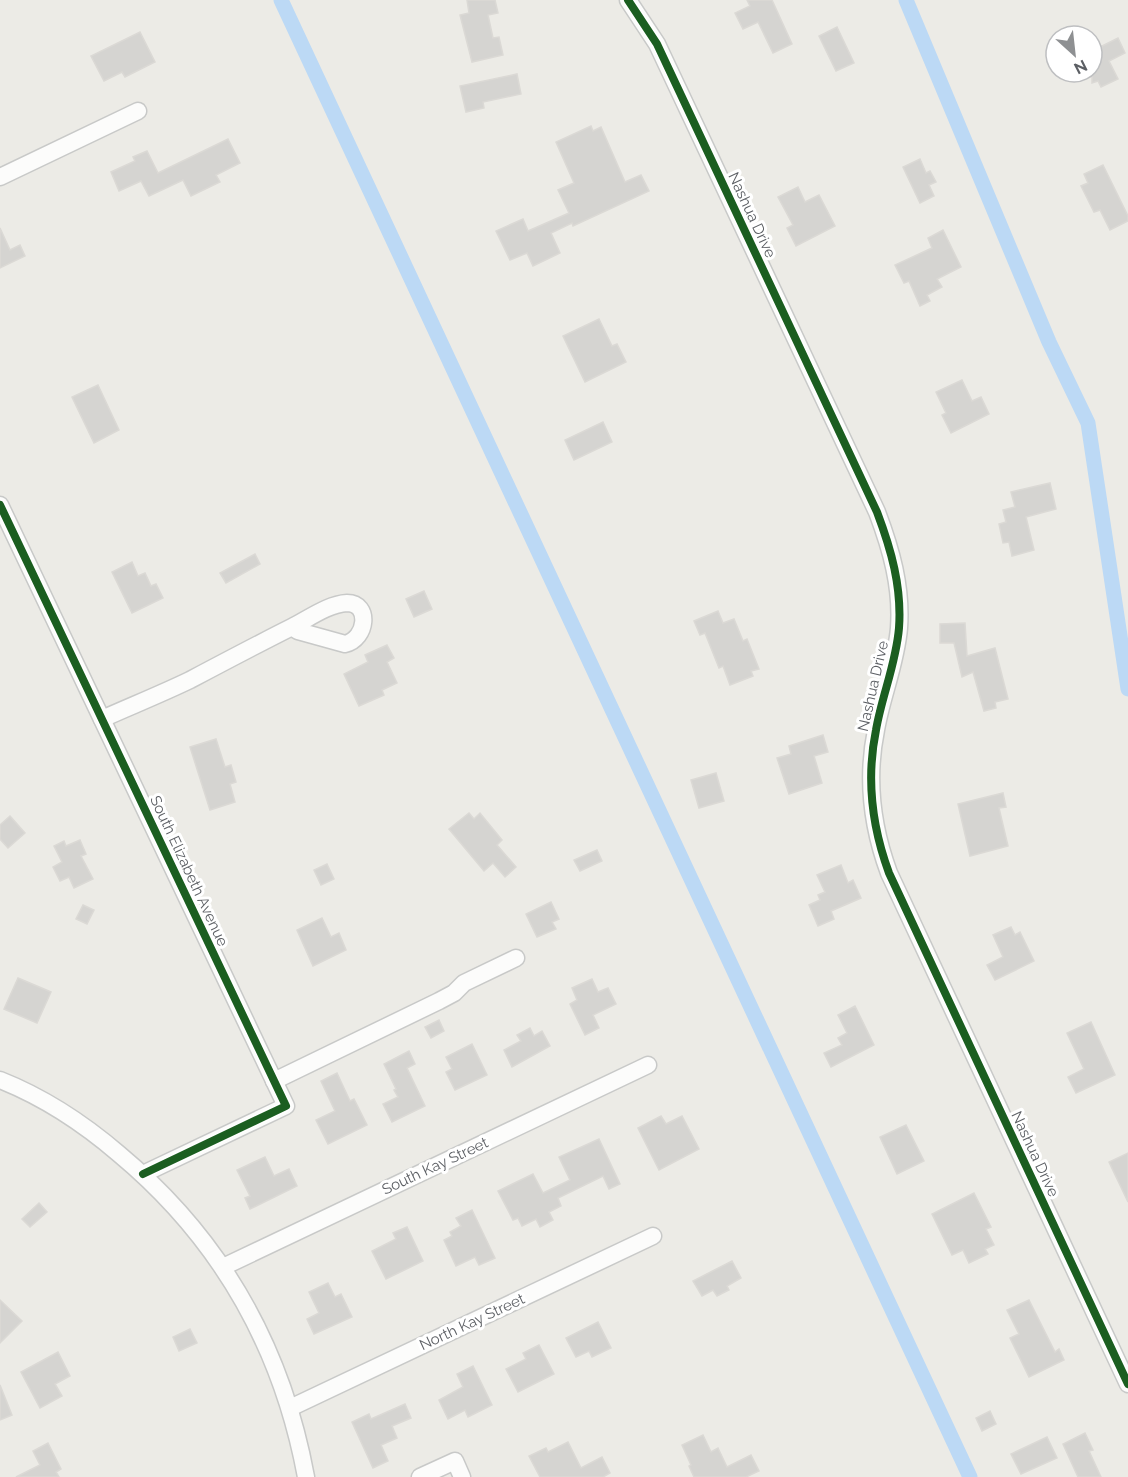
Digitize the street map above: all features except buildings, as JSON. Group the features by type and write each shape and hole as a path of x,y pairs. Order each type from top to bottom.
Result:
{"street":[{"name":"Nashua Drive","path":"628,0 657,44 873,504 888,542 898,593 899,625 891,677 876,729 871,760 870,792 874,823 882,854 903,905 1128,1384"},
{"path":"0,177 138,111"},
{"name":"South Elizabeth Avenue","path":"0,505 286,1106 143,1174"},
{"path":"102,719 188,681 292,627"},
{"path":"274,1081 439,1001 454,993 472,978 516,958"},
{"name":"South Kay Street","path":"223,1267 648,1065"},
{"path":"0,1080 43,1101 103,1140 176,1206 223,1267 264,1339 290,1408 306,1477"},
{"name":"North Kay Street","path":"290,1408 653,1236"},
{"path":"420,1477 454,1461 462,1477"}],"waterway":[{"path":"281,0 970,1477"},
{"path":"906,0 1049,342 1088,423 1128,689"}],"cycle path":[{"path":"628,0 657,44 877,512 891,554 899,598 897,641 879,717 871,767 872,803 883,856 1128,1384"},
{"path":"0,505 286,1106 143,1174"}]}
